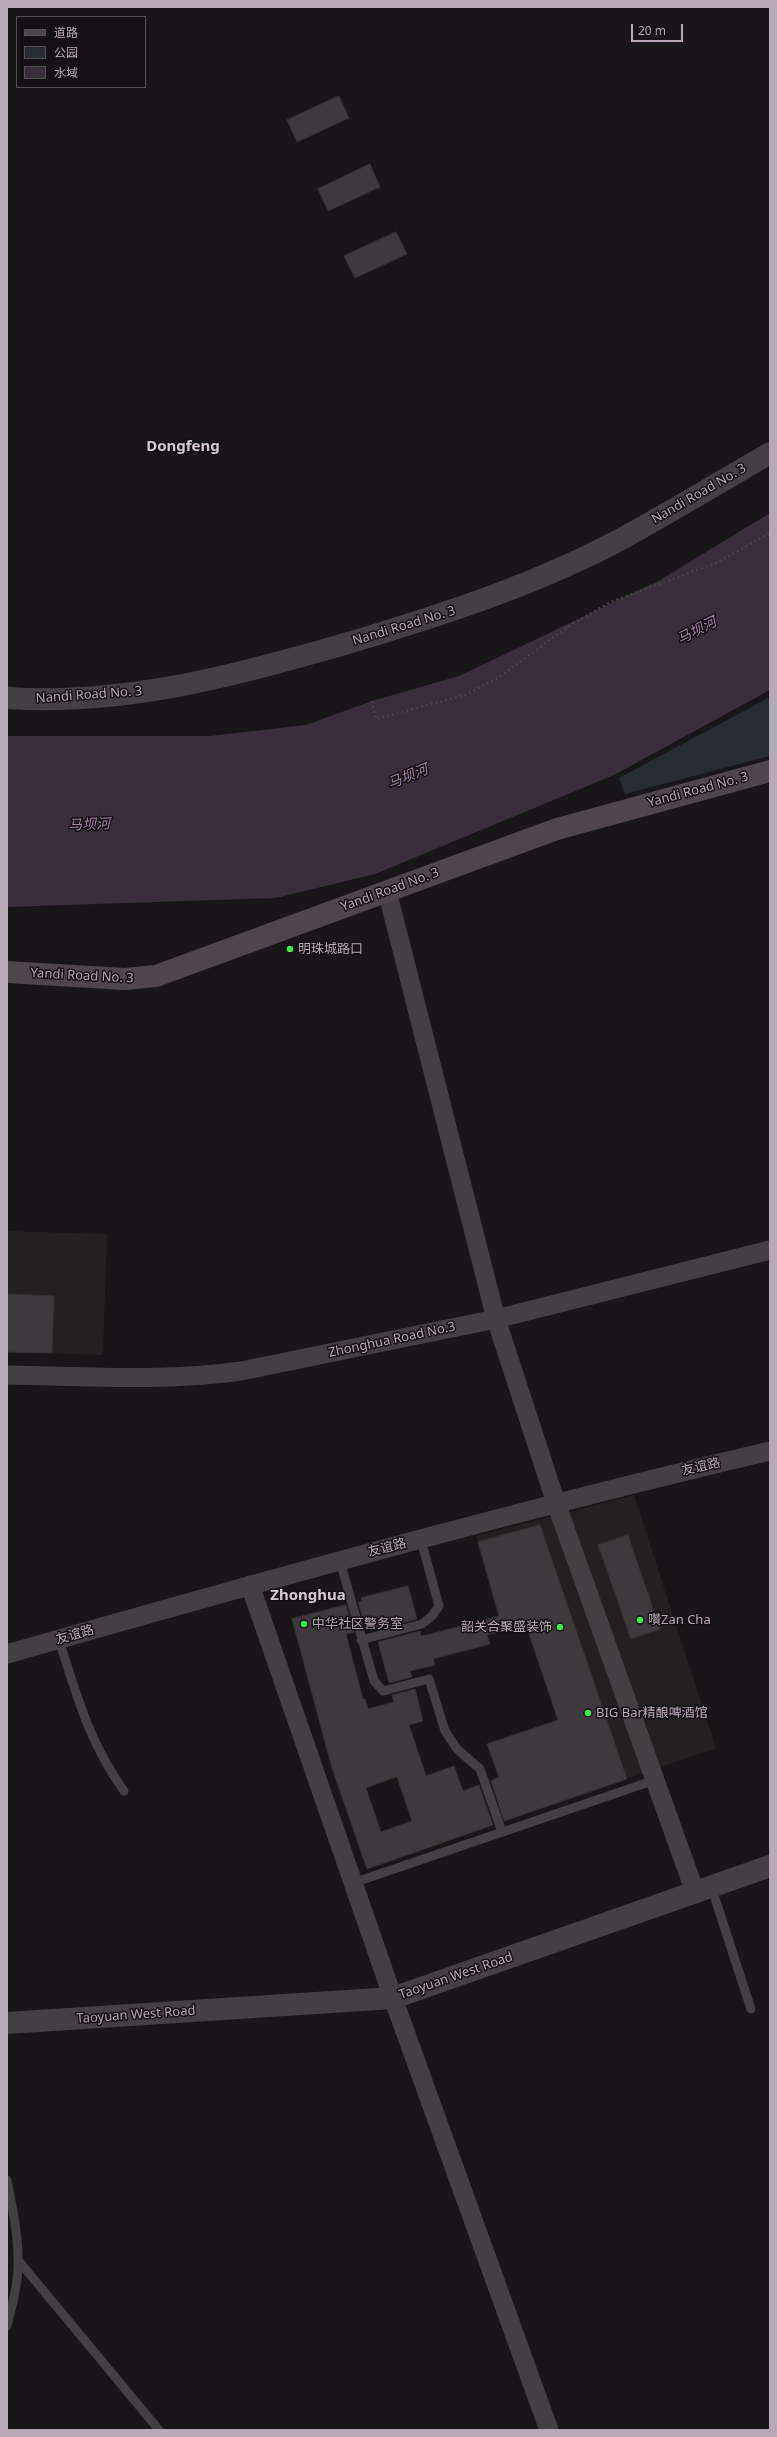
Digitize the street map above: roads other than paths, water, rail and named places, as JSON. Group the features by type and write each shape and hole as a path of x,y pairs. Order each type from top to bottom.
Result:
{"main road":[{"name":"Yandi Road No. 3","path":"7,972 124,979 156,976 557,829 770,771"}],"street":[{"name":"Nandi Road No. 3","path":"7,698 39,700 110,696 194,683 261,669 468,606 543,576 624,537 770,452"},
{"path":"387,891 496,1319 556,1503 655,1780 703,1889"},
{"name":"Zhonghua Road No.3","path":"7,1375 206,1376 248,1370 496,1319 770,1250"},
{"name":"友谊路","path":"7,1654 340,1560 421,1540 556,1503 770,1451"},
{"path":"250,1585 393,1998 549,2430"},
{"name":"Taoyuan West Road","path":"7,2023 393,1998 770,1866"}],"lane":[{"path":"361,1640 422,1624 432,1616 438,1606 421,1540"},
{"path":"340,1560 361,1640 374,1680 383,1691 429,1679 445,1731 457,1749 480,1769 502,1832"},
{"path":"59,1640 90,1733 99,1754 124,1790"},
{"path":"353,1883 655,1780"},
{"path":"703,1889 751,2009"},
{"path":"7,2180 13,2209 18,2260 14,2295 7,2326"},
{"path":"18,2260 159,2430"}],"water":[{"name":"马坝河","path":"770,513 770,690 614,775 375,874 276,898 7,907 7,736 210,736 306,725 372,701 459,676 660,580"}],"place":[{"name":"明珠城路口","path":"290,949"},
{"name":"囋Zan Cha","path":"640,1620"},
{"name":"中华社区警务室","path":"304,1624"},
{"name":"韶关合聚盛装饰","path":"560,1627"},
{"name":"BIG Bar精酿啤酒馆","path":"588,1713"}],"district":[{"name":"Dongfeng","path":"183,447"},
{"name":"Zhonghua","path":"308,1596"}]}
